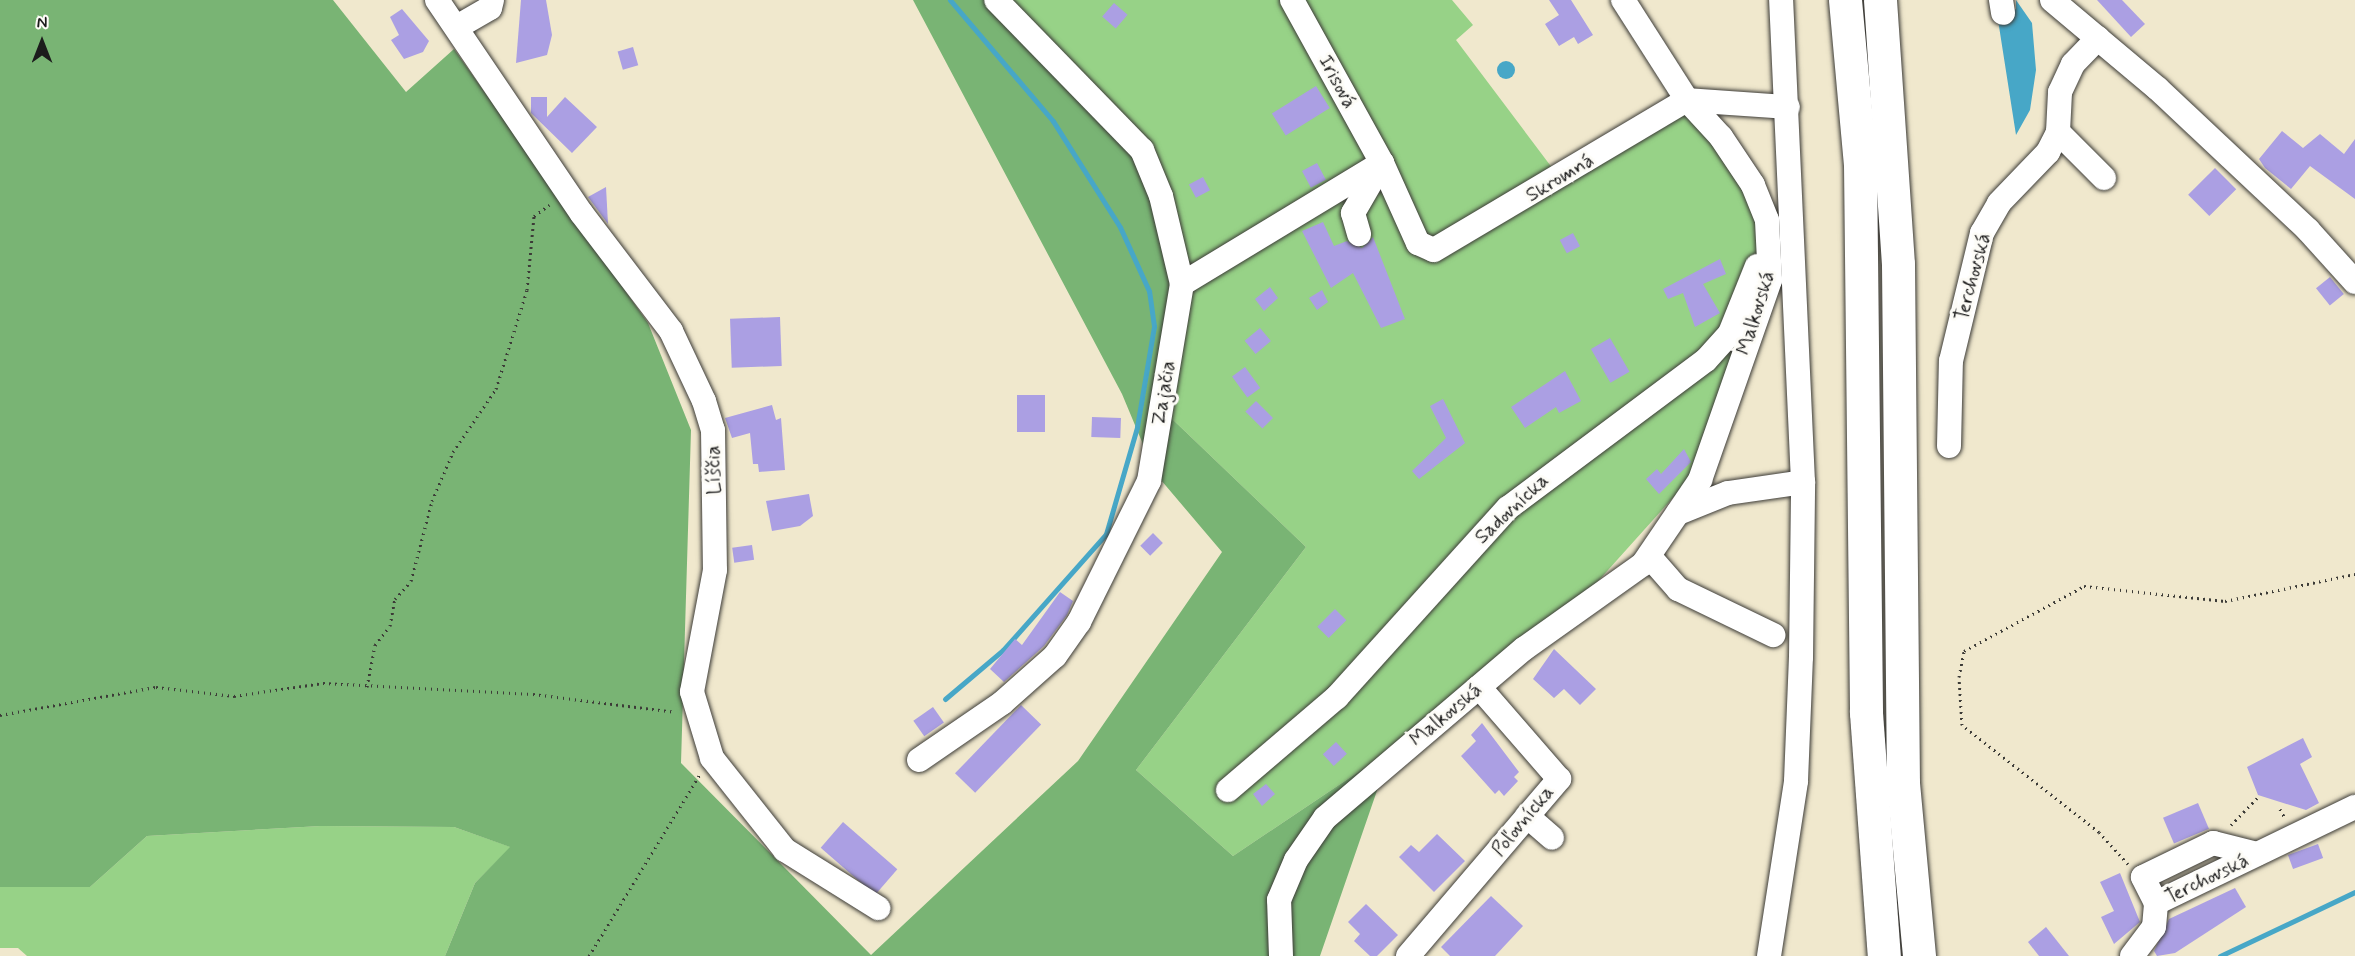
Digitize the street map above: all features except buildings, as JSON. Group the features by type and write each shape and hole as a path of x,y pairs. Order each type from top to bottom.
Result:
{"highway":[{"path":"1845,0 1863,244 1870,814 1884,956"},
{"path":"1880,0 1898,264 1903,783 1919,956"}],"street":[{"name":"Líščia","path":"437,0 571,198 671,331 713,430 715,570 692,692 712,758 785,850 878,908"},
{"path":"457,27 490,8 492,0"},
{"name":"Zajačia","path":"919,760 1002,703 1055,656 1079,622 1149,481 1182,284 1161,196 1142,150 996,0"},
{"name":"Irisová","path":"1292,0 1382,164"},
{"name":"Malkovská","path":"1281,956 1279,900 1296,860 1325,818 1479,687 1648,556 1700,480 1770,280 1767,220 1753,185 1721,137 1687,100 1623,0"},
{"name":"Malkovská","path":"1769,956 1796,782 1803,482 1782,0"},
{"path":"2052,0 2098,38 2308,231 2355,282"},
{"path":"2098,38 2073,64 2060,92 2058,132 2104,178"},
{"path":"1687,100 1788,107"},
{"name":"Skromná","path":"1382,164 1418,243 1434,250 1687,100"},
{"name":"Terchovská","path":"1949,446 1951,361 1982,233 2058,132"},
{"path":"1182,284 1382,164"},
{"path":"1359,234 1353,213 1382,164"},
{"name":"Sadovnícka","path":"1228,790 1337,698 1508,508 1706,360 1730,333 1755,276 1767,220"},
{"path":"1678,513 1728,493 1803,482"},
{"path":"1648,556 1678,589 1773,635"},
{"name":"Poľovnícka","path":"1408,956 1559,779 1479,687"},
{"name":"Terchovská","path":"2156,903 2355,807"},
{"path":"1527,816 1552,838"},
{"name":"Terchovská","path":"2132,956 2154,927 2156,903 2143,877 2213,843 2257,854"}],"path":[{"path":"368,687 375,645 390,626 395,599 411,581 432,501 453,452 496,389 510,350 527,291 534,216 543,207 571,198"},
{"path":"2143,877 2099,832 1962,725 1959,676 1964,651 2084,586 2225,601 2355,574"},
{"path":"0,716 156,687 234,696 323,683 533,694 700,717"},
{"path":"588,956 712,758"},
{"path":"2213,843 2259,796"}],"green space":[{"path":"0,0 333,0 406,92 454,49 648,323 691,430 681,763 871,955 1078,761 1222,552 1155,473 1122,394 913,0 1002,0 1145,157 1177,254 1169,416 1306,547 1136,770 1233,856 1391,750 1320,956 445,956 475,883 510,847 454,827 321,826 147,836 90,887 0,887"},
{"path":"1002,0 1452,0 1473,25 1456,40 1556,173 1674,94 1738,159 1768,265 1697,471 1591,589 1391,750 1233,856 1136,770 1306,547 1169,416"},
{"path":"321,826 454,827 511,847 475,883 445,956 27,956 18,948 0,948 0,887 90,887 147,836"}],"water":[{"path":"2016,0 2032,23 2036,70 2030,110 2016,135 1998,20 2016,9"},
{"path":"1506,61 1512,64 1515,70 1512,76 1506,79 1500,76 1497,70 1500,64"}],"waterway":[{"path":"945,699 1003,650 1106,534 1137,427 1154,326 1149,291 1120,227 1053,121 950,0"},
{"path":"2220,956 2355,892"}]}
